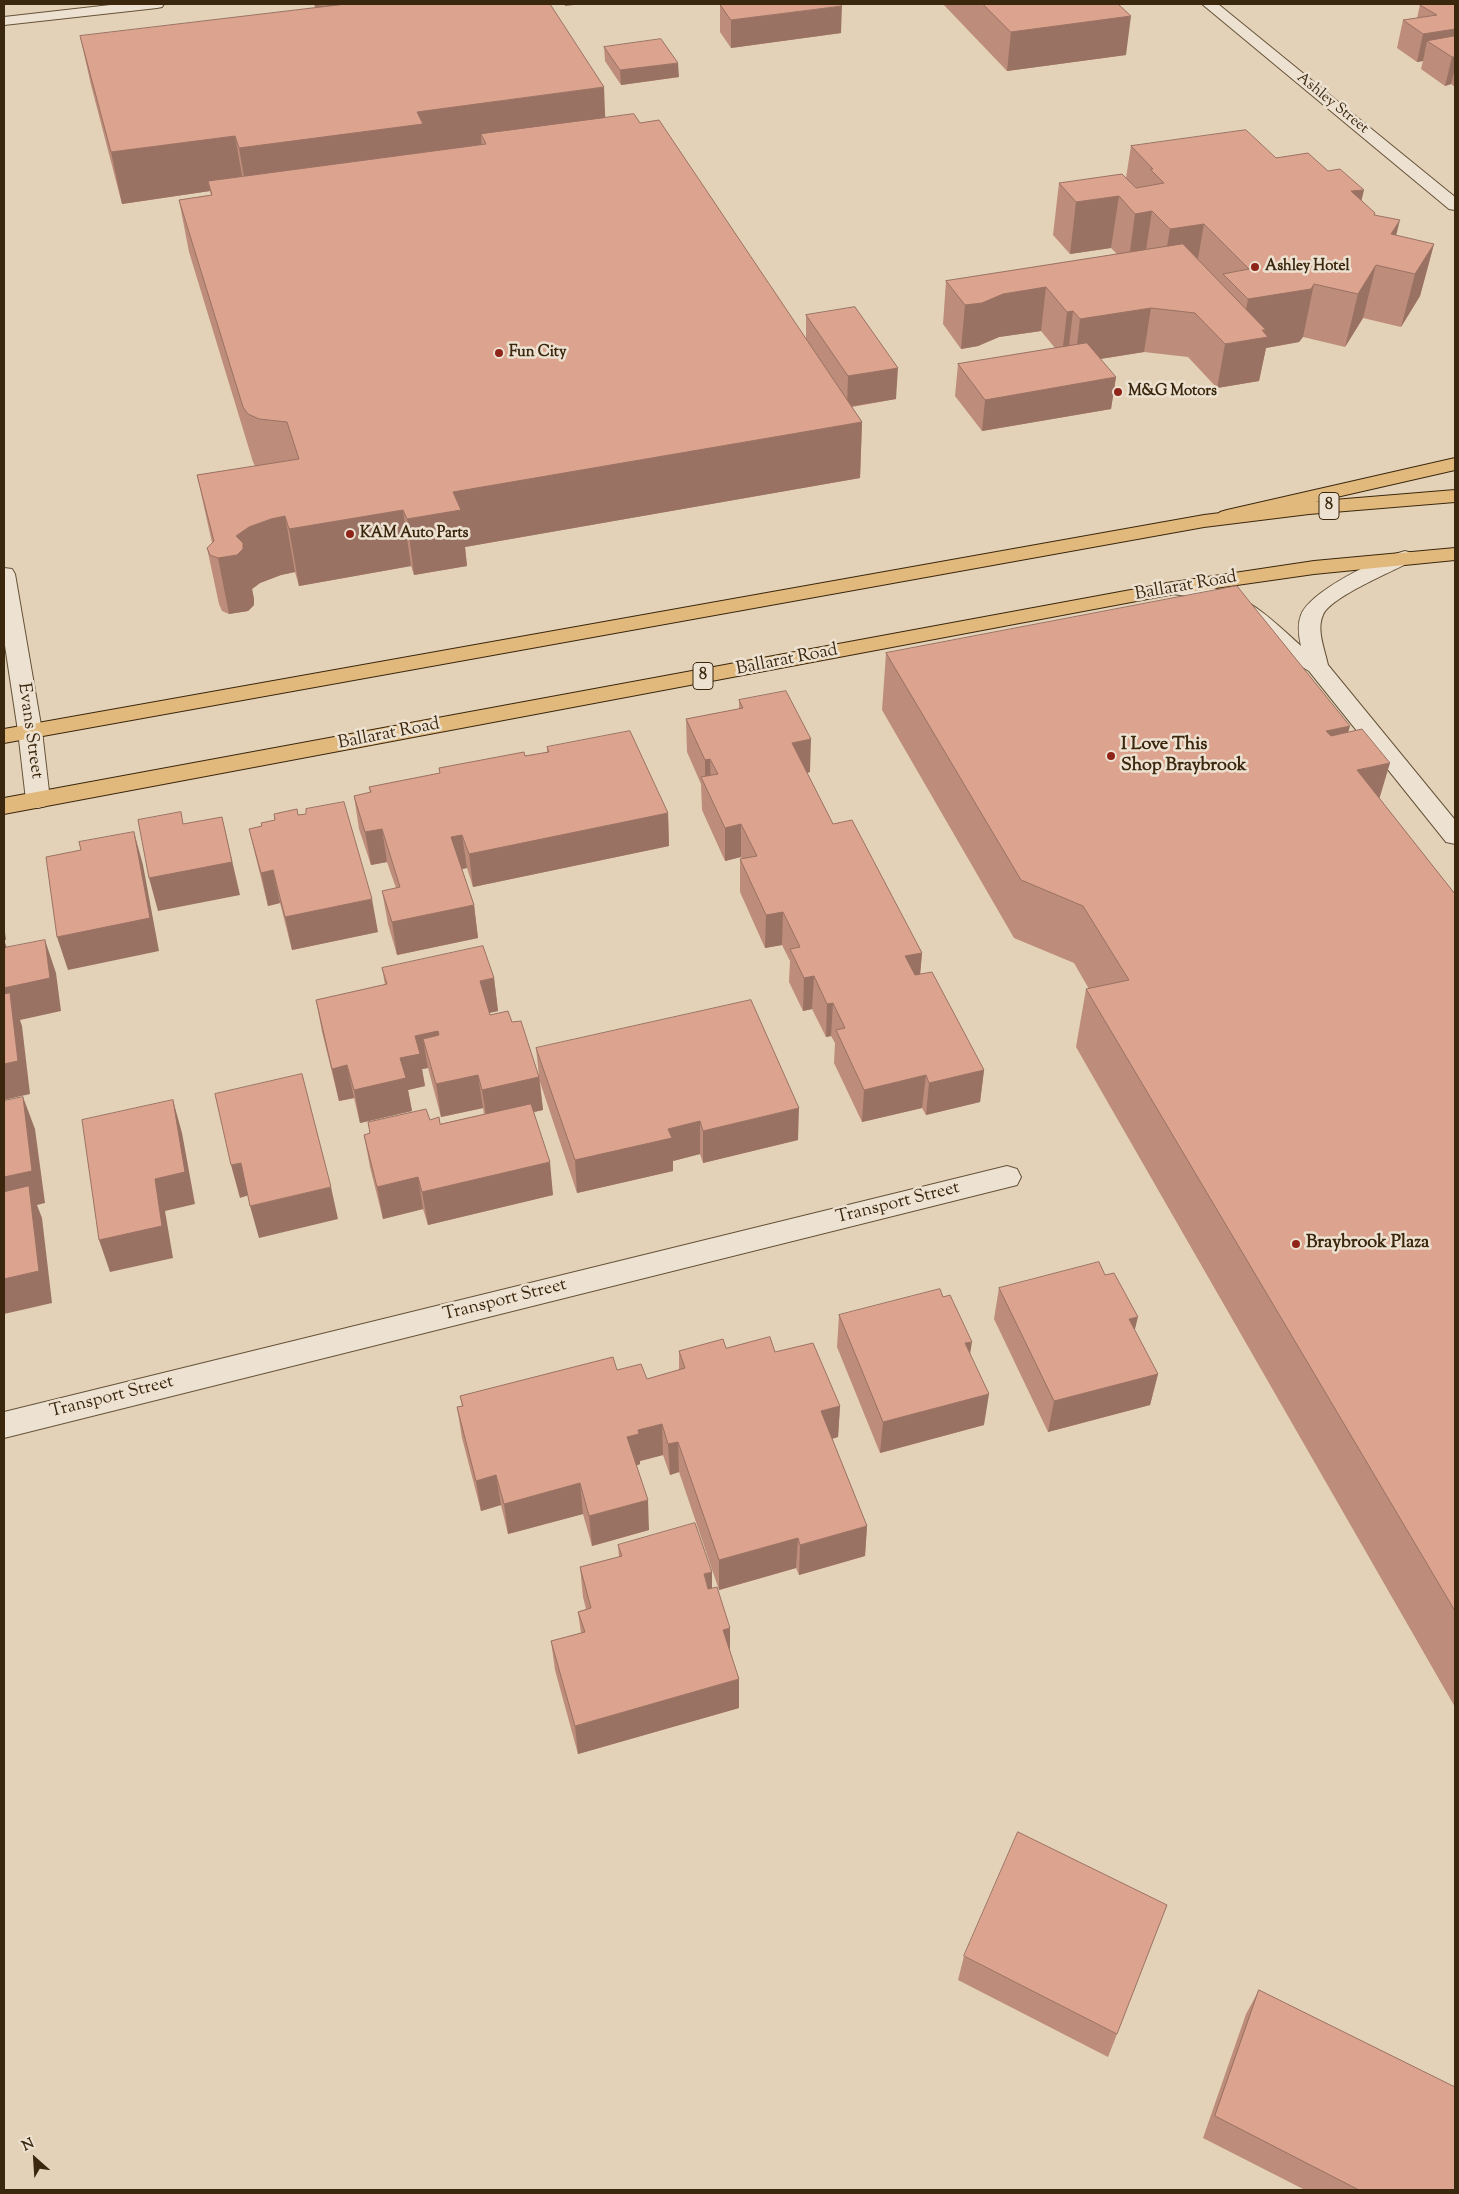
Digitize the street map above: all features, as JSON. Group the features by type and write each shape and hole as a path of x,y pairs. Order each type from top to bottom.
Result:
{"main road":[{"path":"1204,522 1455,464"},
{"name":"8","path":"4,736 1204,522 1309,508 1455,496"},
{"name":"Ballarat Road","path":"4,806 1174,588 1294,569 1405,557 1455,554"}],"street":[{"path":"4,21 157,4"},
{"name":"Ashley Street","path":"1208,4 1455,205"},
{"path":"1317,666 1309,630 1313,610 1319,602 1405,557"},
{"name":"Evans Street","path":"4,574 30,731 38,800"},
{"path":"1174,588 1211,592 1234,602 1251,613 1297,654 1317,666 1455,836"},
{"name":"Transport Street","path":"4,1425 1007,1177"}],"building":[{"path":"333,4 344,4 315,6"},
{"path":"346,4 550,4 604,87 417,112 423,124 239,148 235,136 111,152 80,36"},
{"path":"720,4 840,4 842,6 731,20"},
{"path":"983,4 1118,4 1131,16 1011,32"},
{"path":"1455,4 1455,29 1423,34 1403,20 1437,15 1420,5"},
{"path":"1455,36 1455,57 1427,41"},
{"path":"661,39 678,63 620,70 604,47"},
{"name":"Fun City","path":"634,114 640,123 659,120 862,422 453,492 461,510 407,519 403,510 289,529 285,516 249,527 236,536 243,543 243,549 237,555 218,558 210,555 207,548 214,541 197,475 299,459 287,422 259,419 248,414 243,407 179,200 212,195 208,181 486,144 481,134"},
{"path":"1246,130 1276,158 1308,153 1328,171 1340,169 1364,190 1351,191 1375,213 1374,215 1400,220 1391,234 1434,244 1415,274 1376,265 1358,294 1314,284 1311,289 1248,299 1223,274 1249,269 1204,224 1170,229 1152,211 1135,214 1119,196 1076,202 1059,183 1122,174 1136,188 1164,183 1131,146"},
{"path":"1183,244 1266,330 1262,330 1268,337 1225,344 1195,313 1151,308 1080,319 1073,311 1067,312 1046,287 1003,294 982,303 965,305 946,281"},
{"path":"855,307 898,368 848,376 806,315"},
{"path":"1087,343 1116,377 985,400 958,364"},
{"name":"Braybrook Plaza","path":"1237,586 1350,726 1326,731 1331,736 1362,729 1390,763 1357,770 1455,894 1455,1611 1086,989 1129,980 1083,906 1021,880 886,653"},
{"path":"786,691 811,739 792,743 833,824 852,820 922,953 905,956 915,975 932,972 984,1070 929,1083 926,1075 864,1090 836,1030 845,1028 833,1003 827,1004 814,976 804,978 790,949 800,947 783,912 766,915 740,859 757,856 741,824 725,828 701,777 718,774 710,759 705,760 686,719 743,708 739,700"},
{"path":"630,731 668,813 469,854 462,835 451,837 474,905 392,922 382,891 400,887 382,829 365,832 354,796 371,792 369,787 440,773 439,768 524,752 525,756 549,752 547,747"},
{"path":"344,802 372,899 285,917 273,870 261,873 249,829 262,826 261,823 275,820 274,814 297,809 298,815 306,814 306,809"},
{"path":"181,812 183,824 222,817 232,862 149,878 138,820"},
{"path":"134,832 150,918 57,937 46,857 81,850 79,842"},
{"path":"45,940 50,978 4,988 4,948"},
{"path":"483,946 494,978 480,981 490,1015 508,1011 512,1022 521,1021 539,1077 482,1090 478,1075 436,1084 423,1039 439,1035 438,1031 415,1036 420,1054 400,1058 406,1078 354,1090 347,1065 332,1069 316,1000 387,984 382,968"},
{"path":"10,993 18,1061 4,1064 4,994"},
{"path":"751,1000 799,1108 703,1131 700,1121 668,1129 672,1138 575,1160 536,1048"},
{"path":"302,1074 331,1187 250,1206 241,1163 231,1165 215,1094"},
{"path":"23,1097 32,1171 4,1177 4,1101"},
{"path":"173,1100 185,1172 155,1179 162,1226 99,1240 82,1120"},
{"path":"531,1104 550,1162 422,1192 418,1177 377,1187 364,1135 370,1133 368,1122 426,1109 430,1120 439,1117 440,1124"},
{"path":"29,1186 39,1271 4,1279 4,1192"},
{"path":"1099,1262 1105,1275 1114,1273 1138,1317 1129,1319 1158,1374 1054,1401 999,1288"},
{"path":"940,1289 943,1297 950,1295 972,1342 965,1343 989,1394 883,1422 839,1315"},
{"path":"770,1337 775,1352 813,1343 840,1406 821,1411 867,1526 800,1545 798,1538 719,1560 678,1442 668,1444 662,1424 638,1430 639,1434 627,1437 648,1500 589,1516 580,1483 504,1504 496,1475 476,1481 457,1407 463,1406 460,1396 613,1357 617,1370 641,1364 647,1379 685,1368 679,1351 723,1339 726,1348"},
{"path":"695,1523 712,1572 704,1574 708,1589 717,1587 730,1628 723,1630 739,1679 575,1726 551,1641 585,1632 578,1612 591,1608 580,1567 622,1556 618,1545"},
{"path":"1018,1832 1167,1905 1117,2034 964,1956"},
{"path":"1259,1990 1455,2087 1455,2190 1359,2190 1215,2116"}],"place":[{"name":"Ashley Hotel","path":"1255,267"},
{"name":"Fun City","path":"499,353"},
{"name":"M&G Motors","path":"1118,392"},
{"name":"KAM Auto Parts","path":"350,534"},
{"name":"I Love This Shop Braybrook","path":"1111,756"},
{"name":"Braybrook Plaza","path":"1296,1244"}]}
